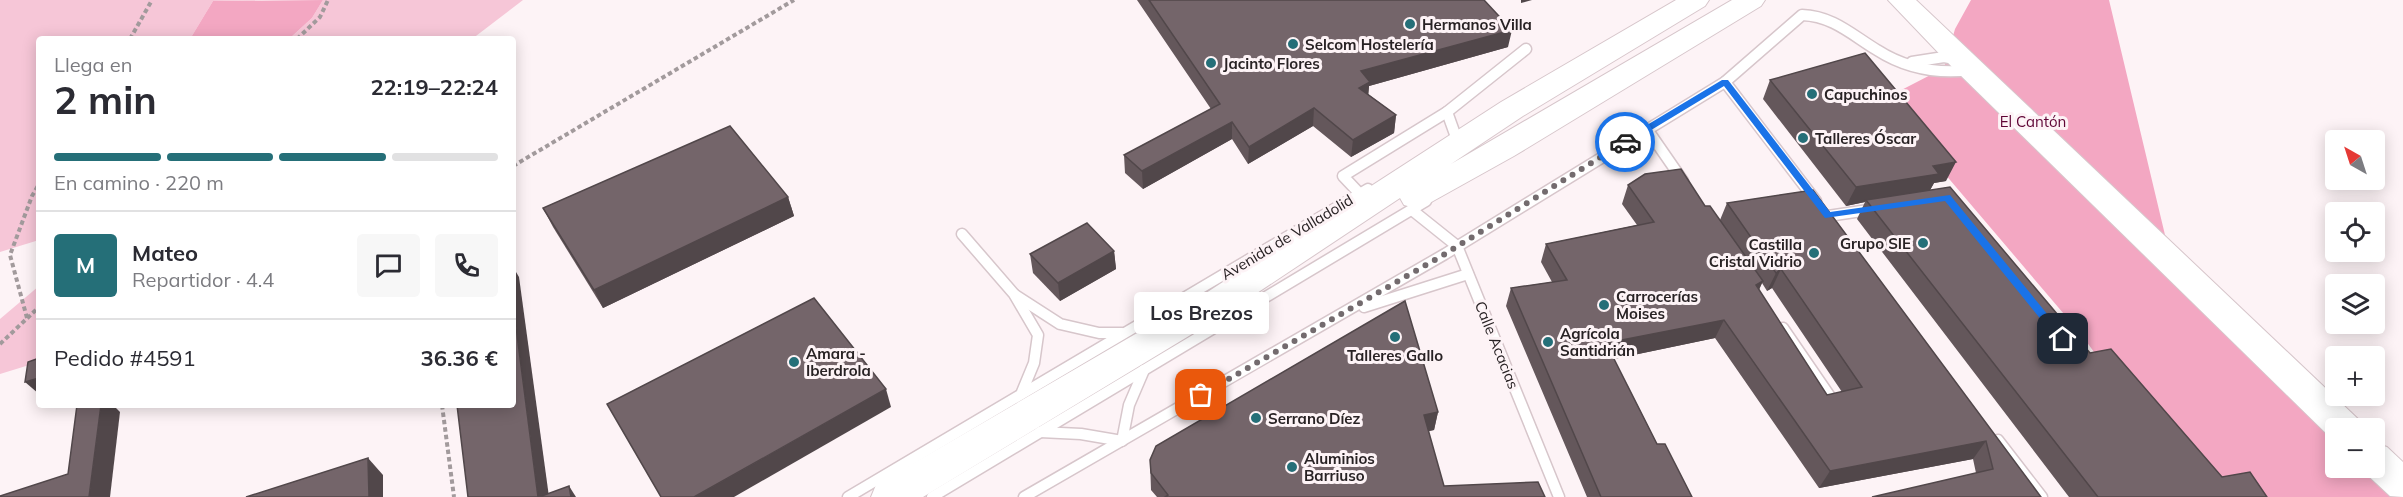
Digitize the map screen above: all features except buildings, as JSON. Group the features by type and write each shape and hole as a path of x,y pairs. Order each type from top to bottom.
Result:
{"highway":[{"path":"1218,302 1512,109 1695,0"},
{"path":"1218,302 1533,131 1751,0"},
{"name":"Avenida de Valladolid","path":"890,497 1218,302"}],"street":[{"path":"1902,4 1953,57 2333,418"},
{"path":"2385,468 2403,485"}],"lane":[{"path":"1024,497 1457,246 1725,82 1802,15 1813,14 1835,22 1880,51 1914,66 1943,72 1953,57"},
{"path":"1360,194 1342,176 1447,112 1526,49"},
{"path":"1897,59 1920,62 1953,57"},
{"path":"1725,82 1831,221 1882,207"},
{"name":"Avenida de Valladolid","path":"848,497 1456,137 1512,109"},
{"path":"1447,112 1456,137"},
{"path":"1647,129 1687,188"},
{"path":"932,497 1412,210 1492,161 1533,131"},
{"name":"Calle Acacias","path":"1412,210 1457,246 1559,497"},
{"path":"962,234 1014,294 1038,335 1034,363 1022,393"},
{"path":"1343,313 1468,274"},
{"path":"1014,294 1060,324 1099,333 1125,332"},
{"path":"1775,316 1829,395"},
{"path":"1122,441 1128,406 1144,370"},
{"path":"1039,432 1074,431 1122,441"},
{"path":"1992,431 2042,497"}],"path":[{"path":"132,36 152,0"},
{"path":"300,36 320,17 328,0"},
{"path":"516,164 794,0"},
{"path":"27,318 10,255 36,189"},
{"path":"0,344 36,310"},
{"path":"442,408 454,497"}],"shaded area":[{"path":"0,0 262,0 213,1 192,36 36,36 36,241 0,252"},
{"path":"323,0 523,0 476,36 292,36 312,18"},
{"path":"36,289 36,363 0,374 0,319"}],"green space":[{"path":"323,0 312,18 292,36 192,36 213,1"},
{"name":"El Cantón","path":"1971,0 2109,0 2165,235 2173,253 2326,418 2325,478 2385,478 2385,450 2403,467 2403,497 2237,497 2150,430 2081,334 1882,100 1944,68 1955,29"}],"way so far":[{"path":"1201,395 1445,254 1625,142"}],"place":[{"name":"Hermanos Villa","path":"1410,24"},
{"name":"Selcom Hostelería","path":"1293,44"},
{"name":"Jacinto Flores","path":"1211,63"},
{"name":"Capuchinos","path":"1812,94"},
{"name":"Talleres Óscar","path":"1803,138"},
{"name":"Grupo SIE","path":"1923,243"},
{"name":"Castilla Cristal Vidrio","path":"1814,253"},
{"name":"Carrocerías Moises","path":"1604,305"},
{"name":"Talleres Gallo","path":"1395,337"},
{"name":"Agrícola Santidrián","path":"1548,342"},
{"name":"Amara - Iberdrola","path":"794,362"},
{"name":"Los Brezos","path":"1201,395"},
{"name":"Serrano Díez","path":"1256,418"},
{"name":"Aluminios Barriuso","path":"1292,467"}],"route":[{"path":"1625,142 1725,82 1828,216 1947,197 2063,339"}]}
